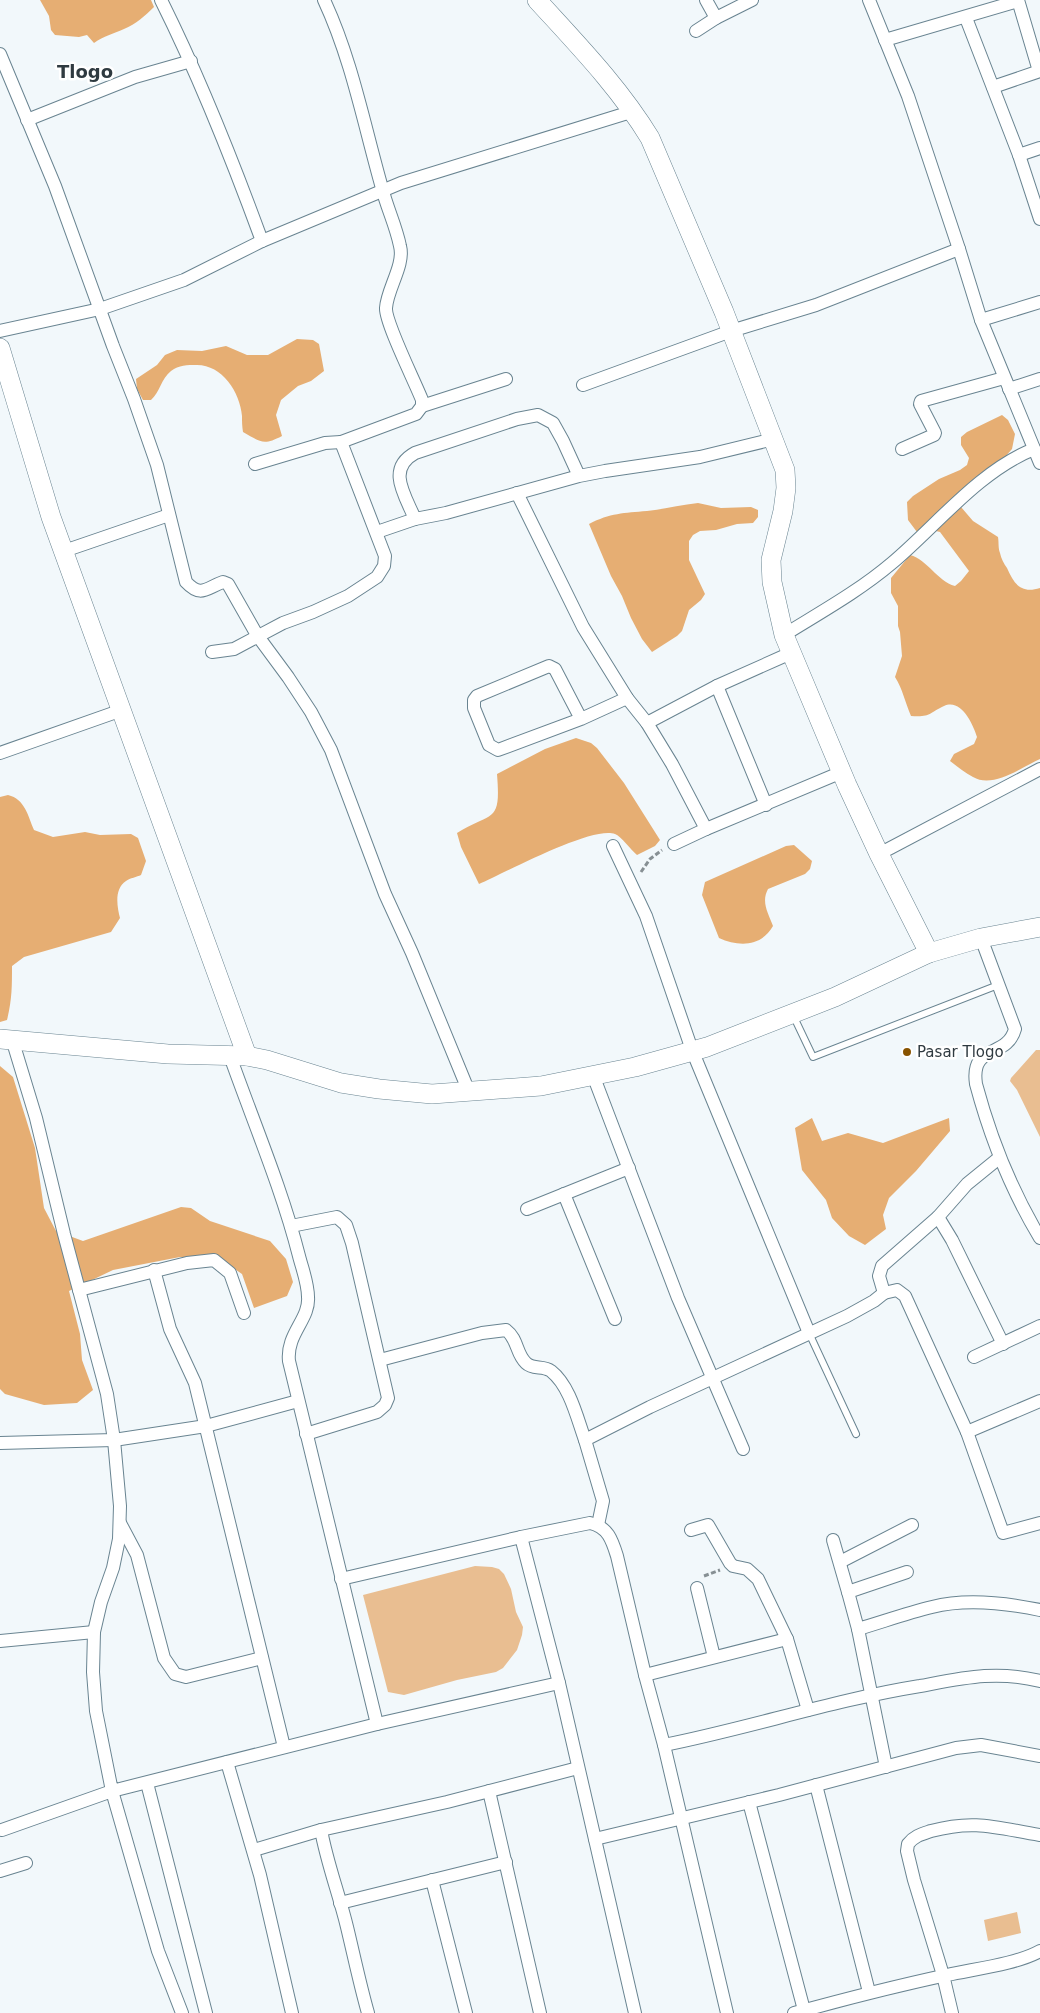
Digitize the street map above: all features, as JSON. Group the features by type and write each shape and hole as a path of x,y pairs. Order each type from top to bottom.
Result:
{"street":[{"path":"161,0 191,61 218,125 262,241"},
{"path":"324,0 353,80 382,190 401,248 400,260 388,301 387,316 422,400 422,406"},
{"path":"536,0 582,48 634,111 650,138 731,331 785,470 786,488 783,511 771,560 772,582 784,635 878,854 929,953"},
{"path":"706,0 716,18"},
{"path":"696,31 716,18 752,0"},
{"path":"869,0 908,96 982,320 1040,463"},
{"path":"884,40 966,18 1018,0 1040,71 994,87"},
{"path":"966,18 994,87 1040,217"},
{"path":"0,54 55,186 157,465 186,582 193,590 199,592 223,582 228,584 258,635 306,705 331,750 385,894 412,953 455,1062 469,1092"},
{"path":"27,120 135,77 191,61"},
{"path":"0,331 100,309 184,280 262,241 382,190 634,111"},
{"path":"1019,155 1040,148"},
{"path":"583,385 731,331 816,305 960,249"},
{"path":"982,320 1040,302"},
{"path":"0,348 51,516 198,922 291,1226 309,1298 303,1316 292,1336 288,1353 377,1724"},
{"path":"255,464 325,443 341,442 416,414 422,406 506,379"},
{"path":"902,449 935,433 920,404 921,401 1040,379"},
{"path":"415,518 399,476 402,463 408,457 422,450 524,418 538,415 552,423 563,441 579,476"},
{"path":"377,532 415,518 446,513 579,476 605,470 700,457 774,439"},
{"path":"212,652 234,649 258,635 348,596 378,577 384,566 385,556 341,442"},
{"path":"784,635 878,574 971,489 1021,454 1034,449"},
{"path":"517,493 582,627 628,698 647,723 672,764 706,829"},
{"path":"64,551 169,515"},
{"path":"647,723 717,686 791,653"},
{"path":"581,719 555,669 548,666 477,696 474,702 474,708 489,745 498,750 581,719 628,698"},
{"path":"717,686 766,805"},
{"path":"0,753 122,710"},
{"path":"878,854 1040,769"},
{"path":"674,844 842,772"},
{"path":"613,846 646,916 692,1050 809,1333"},
{"path":"182,2013 158,1950 112,1791 96,1711 93,1672 94,1632 101,1602 113,1568 120,1523 114,1440 107,1394 78,1290 36,1118 6,1039 168,1054 239,1056 266,1060 341,1083 432,1094 541,1086 635,1067 707,1047 835,997 929,953 982,938 1040,927"},
{"path":"982,938 1015,1029 1009,1042 985,1054 974,1071 983,1111 998,1158 1023,1210 1040,1238"},
{"path":"592,1075 678,1298 743,1448"},
{"path":"884,1293 879,1276 882,1266 938,1217 967,1184 998,1158"},
{"path":"527,1209 629,1168"},
{"path":"564,1194 615,1319"},
{"path":"291,1226 337,1216 346,1226 352,1243 388,1398 382,1409 306,1434"},
{"path":"938,1217 956,1248 1003,1344"},
{"path":"78,1290 154,1270 214,1260 220,1262 230,1273 244,1313"},
{"path":"154,1270 170,1329 195,1383 284,1747"},
{"path":"585,1440 650,1407 854,1312 884,1293 897,1290 905,1296 967,1432 1003,1533 1040,1523"},
{"path":"974,1357 1040,1326"},
{"path":"380,1360 482,1333 506,1330 513,1337 522,1358 527,1364 532,1367 548,1369 559,1380 568,1397 585,1440 603,1501 598,1525"},
{"path":"0,1443 114,1440 206,1426 298,1401"},
{"path":"967,1432 1040,1401"},
{"path":"120,1523 137,1554 164,1658 175,1674 186,1676 262,1658"},
{"path":"341,1579 521,1537 590,1524 598,1525 611,1537 664,1745 727,2013"},
{"path":"691,1530 706,1525 710,1527 730,1563 733,1566 747,1569 758,1579 787,1639 808,1710"},
{"path":"840,1562 912,1525"},
{"path":"521,1537 559,1683 635,2013"},
{"path":"834,1540 858,1629 886,1767"},
{"path":"848,1592 907,1572"},
{"path":"698,1588 714,1657"},
{"path":"858,1629 933,1606 954,1603 1010,1604 1040,1610"},
{"path":"0,1641 94,1632"},
{"path":"645,1675 787,1639"},
{"path":"664,1745 702,1738 871,1694 984,1675 1039,1678"},
{"path":"2,1830 112,1791 377,1724 424,1715 559,1683"},
{"path":"595,1839 749,1802 956,1748 981,1744 1040,1756"},
{"path":"227,1762 254,1850 292,2013"},
{"path":"254,1850 321,1830 578,1768"},
{"path":"147,1783 206,2013"},
{"path":"816,1785 868,1992"},
{"path":"489,1791 540,2013"},
{"path":"749,1802 799,2012 868,1992 1009,1961 1033,1955 1040,1951"},
{"path":"952,2013 943,1976 914,1880 907,1851 908,1844 916,1836 963,1824 982,1824 1040,1835"},
{"path":"321,1830 368,2013"},
{"path":"340,1903 506,1862"},
{"path":"0,1871 26,1863"},
{"path":"432,1880 466,2013"}],"lane":[{"path":"792,1014 813,1057 993,987"},
{"path":"809,1333 856,1434"}],"path":[{"path":"632,885 650,858 674,844"},
{"path":"698,1588 698,1582 703,1576 720,1570 730,1563"}],"shaded area":[{"path":"40,0 151,0 154,7 132,25 94,43 87,35 79,37 55,35 51,30 49,16"},
{"path":"297,339 313,340 319,344 324,371 311,381 298,386 281,400 276,415 282,436 270,441 262,442 243,432 241,407 233,389 222,375 206,366 186,365 174,369 165,378 151,400 143,400 137,389 136,379 157,365 165,355 177,350 202,351 226,346 247,355 268,355"},
{"path":"1002,415 1008,420 1015,434 1012,449 961,507 973,521 998,537 1001,557 1016,583 1023,589 1033,590 1040,588 1040,759 1007,776 998,779 981,780 950,761 954,754 974,744 977,737 969,719 961,709 950,705 926,715 911,716 895,677 902,656 898,626 898,606 891,593 891,578 910,555 922,561 943,580 955,586 969,571 940,532 932,530 917,532 908,520 907,502 939,479 967,465 969,458 961,445 961,437 967,432"},
{"path":"698,503 721,508 751,507 758,510 758,517 753,523 700,531 693,535 689,541 689,560 705,594 689,610 682,631 652,652 642,639 631,618 589,524 617,514"},
{"path":"576,738 591,743 597,748 624,783 660,840 655,846 637,855 615,834 604,833 588,836 548,851 479,884 461,847 457,833 487,818 496,809 498,801 497,774 545,749"},
{"path":"8,795 14,797 22,804 34,830 53,837 85,832 100,835 131,834 138,838 146,861 141,875 128,880 120,888 117,903 120,918 111,932 24,957 12,966 9,1013 7,1020 0,1022 0,797"},
{"path":"794,845 812,861 810,869 805,874 768,889 765,903 773,926 768,933 756,941 742,944 719,938 702,895 705,882 786,846"},
{"path":"1036,1050 1040,1050 1040,1137 1017,1090 1010,1081"},
{"path":"0,1066 13,1077 35,1148 44,1208 56,1231 83,1241 181,1207 191,1208 210,1221 270,1241 286,1259 293,1282 287,1296 254,1308 242,1274 217,1257 180,1257 113,1270 69,1291 80,1334 82,1360 93,1390 77,1403 44,1405 5,1394 0,1389"},
{"path":"812,1118 822,1141 848,1133 883,1143 949,1118 950,1131 916,1171 889,1198 883,1215 886,1229 865,1245 849,1236 832,1218 826,1200 802,1170 795,1128"},
{"path":"475,1566 492,1567 499,1569 504,1574 511,1589 516,1612 523,1627 517,1650 503,1668 496,1672 457,1680 404,1695 388,1692 363,1595"},
{"path":"1017,1912 1021,1933 988,1941 984,1920"}],"place":[{"name":"Pasar Tlogo","path":"907,1052"}],"district":[{"name":"Tlogo","path":"85,71"}]}
